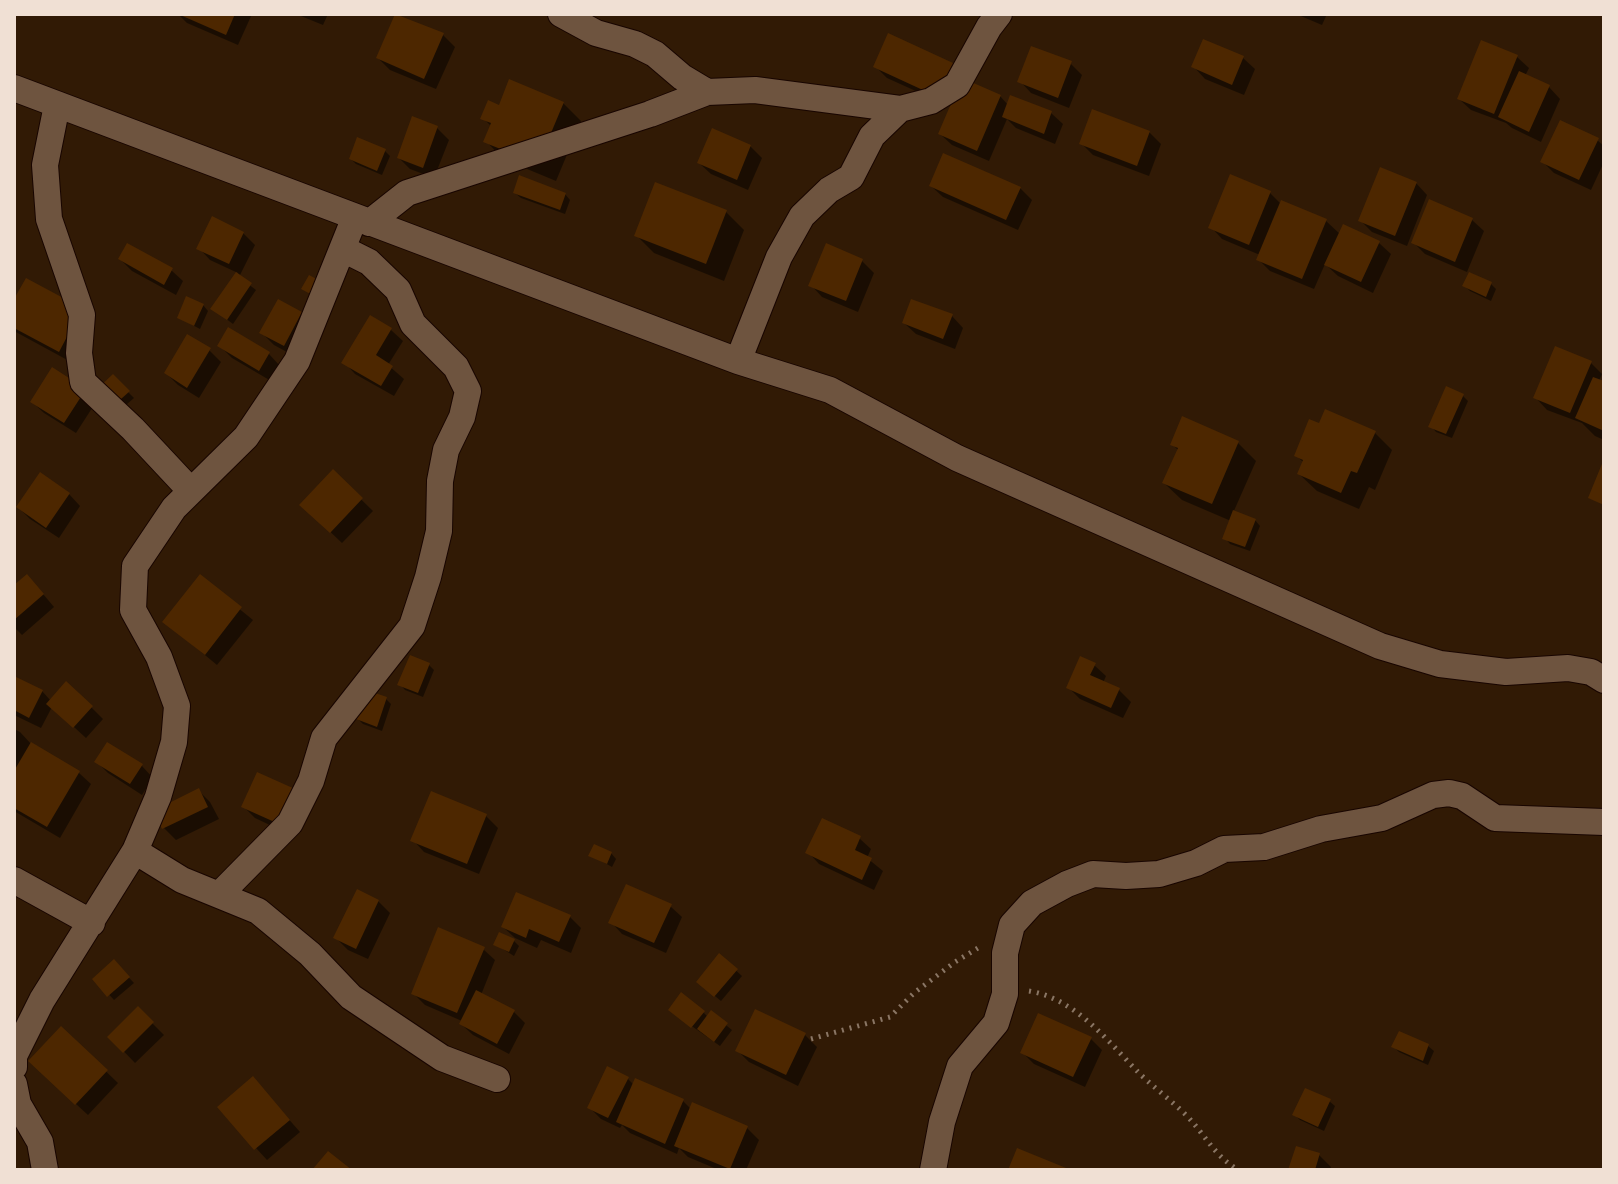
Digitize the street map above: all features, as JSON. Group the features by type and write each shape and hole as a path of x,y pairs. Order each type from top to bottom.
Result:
{"street":[{"path":"561,14 596,33 635,44 655,54 682,77 707,92"},
{"path":"14,1067 14,1056 42,1000 135,851 158,797 174,742 177,706 159,657 133,610 135,566 174,508 246,437 297,361 343,249 362,220 407,193 650,114 707,92 755,90 900,109 931,101 957,85 999,14"},
{"path":"14,88 738,361 830,390 957,458 1380,646 1440,664 1506,672 1568,668 1591,672 1604,680"},
{"path":"57,105 45,165 49,219 82,315 79,353 83,382 133,429 191,491"},
{"path":"738,361 779,257 802,216 829,190 851,177 872,136 900,109"},
{"path":"219,895 290,823 311,781 324,738 412,626 439,531 440,481 446,450 462,417 468,391 456,367 413,324 398,290 369,262 343,249"},
{"path":"933,1170 942,1122 960,1066 996,1023 1005,987 1005,953 1012,925 1032,903 1067,884 1093,874 1159,874 1196,863 1224,849 1264,847 1321,829 1382,818 1433,795 1449,793 1462,796 1495,818 1604,822"},
{"path":"135,851 182,880 258,911 310,954 351,997 442,1058 497,1079"},
{"path":"14,880 92,923"},
{"path":"14,1084 18,1104 40,1142 45,1170"}],"path":[{"path":"811,1039 890,1017 914,993 955,962 1012,925"},
{"path":"1005,987 1040,993 1069,1006 1188,1117 1226,1163 1238,1170"}],"building":[{"path":"178,14 235,14 226,35"},
{"path":"395,14 444,33 424,79 376,58"},
{"path":"888,33 953,63 938,97 873,67"},
{"path":"1203,39 1244,56 1232,85 1191,67"},
{"path":"1481,40 1518,55 1494,114 1457,99"},
{"path":"1031,46 1072,61 1058,98 1017,82"},
{"path":"1519,71 1550,85 1529,132 1498,117"},
{"path":"962,78 1001,95 977,151 938,134"},
{"path":"509,79 564,102 538,164 483,142 491,123 480,119 488,100 499,105"},
{"path":"1010,95 1052,111 1044,134 1002,117"},
{"path":"1092,109 1150,131 1137,166 1079,144"},
{"path":"412,116 438,126 423,168 397,158"},
{"path":"1560,120 1599,138 1579,180 1540,162"},
{"path":"712,128 751,145 737,180 697,163"},
{"path":"357,137 386,149 377,171 349,159"},
{"path":"943,153 1021,187 1006,220 929,186"},
{"path":"1380,167 1417,182 1395,236 1358,221"},
{"path":"1230,174 1271,191 1249,245 1208,228"},
{"path":"519,175 566,193 560,210 513,193"},
{"path":"655,182 727,210 706,264 634,236"},
{"path":"1429,199 1473,218 1455,262 1411,243"},
{"path":"1281,200 1327,219 1302,279 1256,260"},
{"path":"212,216 244,232 229,264 196,249"},
{"path":"1343,224 1380,241 1361,282 1324,265"},
{"path":"127,243 173,268 164,285 118,259"},
{"path":"826,243 863,259 846,301 808,286"},
{"path":"236,272 252,283 227,320 210,309"},
{"path":"1469,272 1492,282 1486,297 1462,286"},
{"path":"309,275 326,284 318,298 301,289"},
{"path":"26,278 82,308 59,352 14,328 14,299"},
{"path":"186,296 204,304 194,326 177,318"},
{"path":"278,299 302,312 284,346 259,333"},
{"path":"911,299 953,314 943,339 902,323"},
{"path":"370,315 392,328 376,355 393,366 381,386 341,363"},
{"path":"228,327 270,352 259,371 217,346"},
{"path":"187,334 211,348 187,388 164,373"},
{"path":"1555,346 1592,361 1570,413 1533,398"},
{"path":"52,367 86,389 64,423 30,402"},
{"path":"113,374 130,391 112,407 96,390"},
{"path":"1593,377 1604,381 1604,431 1575,418"},
{"path":"1446,386 1464,394 1446,434 1428,427"},
{"path":"1325,409 1376,431 1357,473 1351,471 1341,493 1297,474 1303,460 1294,456 1309,419 1319,423"},
{"path":"1182,416 1239,441 1212,504 1162,483 1178,448 1170,445"},
{"path":"1604,459 1604,505 1588,498"},
{"path":"333,469 363,498 330,533 299,505"},
{"path":"40,472 70,493 46,528 16,507"},
{"path":"1233,510 1256,519 1245,547 1222,539"},
{"path":"27,574 44,594 14,620 14,585"},
{"path":"200,574 242,607 205,655 162,622"},
{"path":"410,655 430,663 418,693 397,685"},
{"path":"1080,656 1096,663 1090,675 1120,688 1111,708 1066,688"},
{"path":"14,676 43,690 29,718 14,710"},
{"path":"66,681 93,706 73,728 46,704"},
{"path":"366,690 387,697 377,727 356,719"},
{"path":"31,742 80,771 47,827 14,808 14,771"},
{"path":"107,742 143,764 130,784 94,762"},
{"path":"257,772 295,789 279,824 241,807"},
{"path":"199,788 208,807 162,829 153,811"},
{"path":"431,791 487,814 467,864 410,841"},
{"path":"822,818 861,836 855,850 872,858 862,880 805,853"},
{"path":"594,844 612,852 607,864 588,856"},
{"path":"626,884 672,904 654,943 608,923"},
{"path":"357,889 379,900 356,949 333,938"},
{"path":"516,892 571,915 559,942 529,929 526,938 501,927"},
{"path":"438,927 485,947 457,1013 411,994"},
{"path":"499,932 515,939 509,952 493,945"},
{"path":"719,953 738,969 714,997 696,982"},
{"path":"114,959 130,977 107,997 92,979"},
{"path":"476,990 515,1010 497,1044 459,1024"},
{"path":"681,992 705,1011 691,1028 668,1010"},
{"path":"138,1006 154,1022 123,1053 107,1037"},
{"path":"755,1009 806,1033 786,1075 735,1051"},
{"path":"711,1010 728,1023 714,1042 697,1029"},
{"path":"1038,1013 1092,1037 1073,1077 1020,1053"},
{"path":"61,1026 108,1070 75,1105 28,1061"},
{"path":"1399,1031 1429,1044 1423,1061 1391,1047"},
{"path":"607,1066 629,1077 608,1118 587,1108"},
{"path":"253,1076 290,1120 254,1150 217,1107"},
{"path":"635,1078 684,1099 665,1144 616,1122"},
{"path":"1305,1088 1331,1099 1318,1127 1292,1115"},
{"path":"692,1102 748,1126 730,1169 674,1146"},
{"path":"1296,1146 1320,1153 1315,1170 1288,1170"},
{"path":"1017,1148 1071,1170 1008,1170"},
{"path":"328,1151 352,1170 312,1170"}]}
